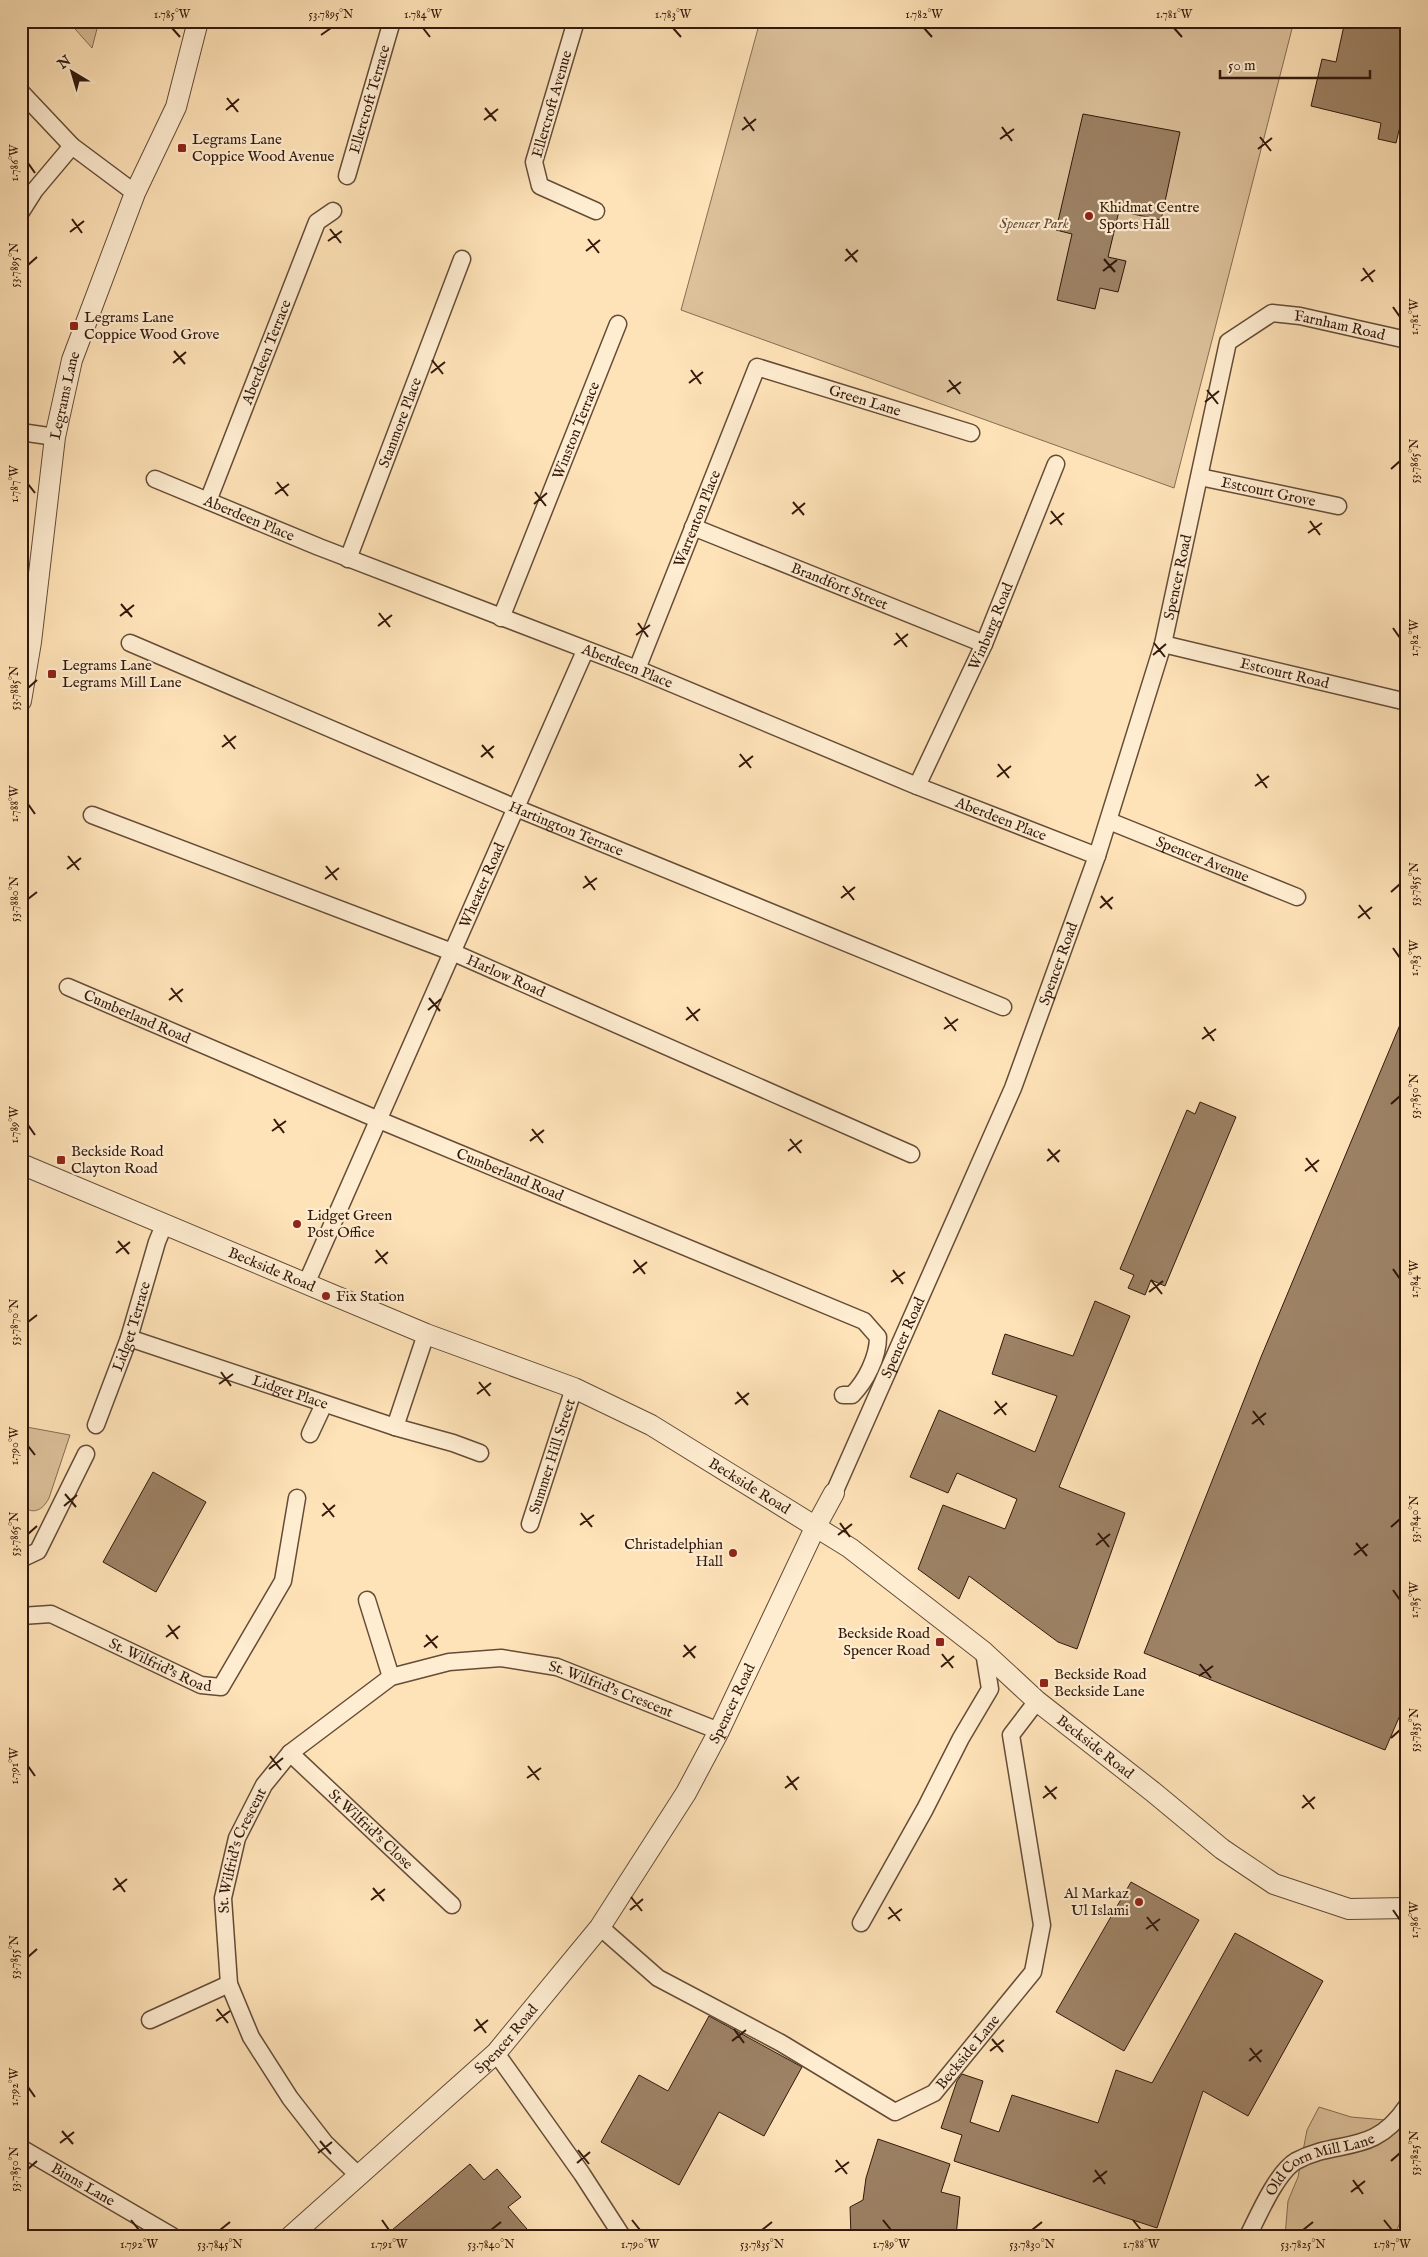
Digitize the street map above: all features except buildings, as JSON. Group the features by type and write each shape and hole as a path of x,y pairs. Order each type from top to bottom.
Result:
{"street":[{"name":"Legrams Lane","path":"21,701 31,642 55,437 72,360 135,193 176,107 198,21"},
{"name":"Ellercroft Terrace","path":"347,176 392,21"},
{"name":"Ellercroft Avenue","path":"576,21 534,162 540,186 596,211"},
{"path":"21,92 72,146 135,193"},
{"path":"21,212 35,190 72,146"},
{"name":"Aberdeen Terrace","path":"208,501 317,222 333,211"},
{"name":"Stanmore Place","path":"348,559 462,259"},
{"name":"Farnham Road","path":"1272,313 1300,316 1407,340"},
{"name":"Spencer Road","path":"291,2236 496,2053 600,1927 686,1793 719,1731 815,1528 834,1493 1014,1088 1097,856 1163,644 1228,342 1272,313"},
{"name":"Winston Terrace","path":"501,618 618,324"},
{"name":"Green Lane","path":"757,368 971,433"},
{"name":"Warrenton Place","path":"637,669 757,368"},
{"path":"21,432 55,437"},
{"name":"Winburg Road","path":"917,786 984,644 1056,464"},
{"name":"Estcourt Grove","path":"1200,477 1338,506"},
{"name":"Aberdeen Place","path":"155,479 348,559 637,669 917,786 1097,856"},
{"name":"Brandfort Street","path":"693,527 984,644"},
{"name":"Hartington Terrace","path":"130,644 516,808 1003,1007"},
{"name":"Estcourt Road","path":"1163,644 1407,702"},
{"name":"Wheater Road","path":"306,1284 585,650"},
{"name":"Harlow Road","path":"92,815 452,952 911,1154"},
{"name":"Spencer Avenue","path":"1108,820 1297,897"},
{"name":"Cumberland Road","path":"68,987 379,1120 864,1321 878,1337 878,1347 858,1390 852,1395 843,1395"},
{"name":"Beckside Road","path":"21,1164 426,1334 574,1388 651,1425 850,1548 984,1652 1037,1701 1152,1791 1222,1849 1274,1884 1349,1909 1407,1908"},
{"name":"Lidget Terrace","path":"96,1425 129,1338 152,1258 164,1225"},
{"path":"395,1427 426,1334"},
{"name":"Lidget Place","path":"129,1338 324,1404 453,1443 480,1454"},
{"name":"Summer Hill Street","path":"530,1524 574,1388"},
{"path":"310,1434 324,1404"},
{"path":"21,1559 38,1551 86,1454"},
{"name":"St. Wilfrid's Road","path":"21,1616 51,1614 201,1685 221,1687 284,1581 297,1498"},
{"path":"367,1600 391,1676"},
{"path":"861,1923 925,1809 961,1738 990,1689 984,1652"},
{"name":"St. Wilfrid's Crescent","path":"359,2176 325,2143 290,2098 251,2037 228,1984 223,1898 237,1838 264,1785 290,1753 391,1676 449,1662 501,1658 557,1667 719,1731"},
{"name":"Beckside Lane","path":"600,1927 658,1978 782,2043 895,2112 934,2093 1033,1972 1042,1925 1011,1735 1037,1701"},
{"name":"St Wilfrid's Close","path":"290,1753 452,1905"},
{"path":"150,2020 228,1984"},
{"path":"496,2053 582,2174 622,2236"},
{"name":"Old Corn Mill Lane","path":"1248,2236 1282,2174 1294,2162 1374,2138 1389,2128 1407,2106"},
{"name":"Binns Lane","path":"21,2148 172,2236"}],"green space":[{"path":"68,21 99,21 92,48"},
{"name":"Spencer Park","path":"760,21 1294,21 1174,488 681,310"},
{"path":"21,1426 70,1435 49,1498 44,1506 34,1511 21,1505"},
{"path":"1319,2107 1351,2117 1385,2120 1407,2127 1407,2207 1394,2236 1285,2236 1288,2201 1298,2177 1307,2130"}],"place":[{"name":"Legrams Lane Coppice Wood Avenue","path":"182,148"},
{"name":"Khidmat Centre Sports Hall","path":"1089,216"},
{"name":"Legrams Lane Coppice Wood Grove","path":"74,326"},
{"name":"Legrams Lane Legrams Mill Lane","path":"52,674"},
{"name":"Beckside Road Clayton Road","path":"61,1160"},
{"name":"Lidget Green Post Office","path":"297,1224"},
{"name":"Fix Station","path":"326,1296"},
{"name":"Christadelphian Hall","path":"733,1553"},
{"name":"Beckside Road Spencer Road","path":"940,1642"},
{"name":"Beckside Road Beckside Lane","path":"1044,1683"},
{"name":"Al Markaz Ul Islami","path":"1139,1902"}]}
